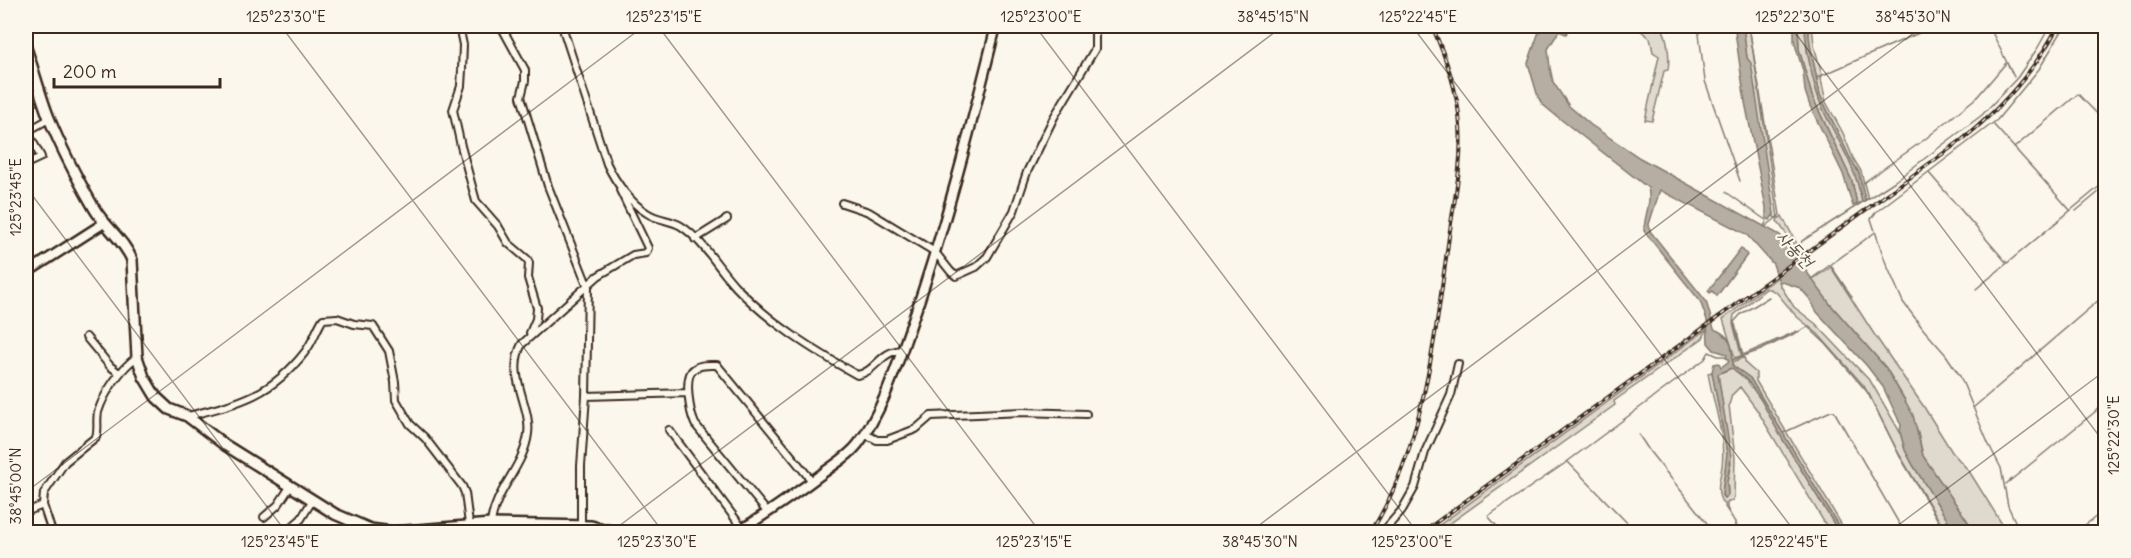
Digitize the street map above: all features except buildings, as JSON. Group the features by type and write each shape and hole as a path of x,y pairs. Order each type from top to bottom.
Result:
{"main road":[{"path":"740,531 849,454 865,434 877,411 902,350 935,252 968,142 996,26"},
{"path":"26,48 50,119 94,208 125,247 132,260 137,357 144,377 156,397 169,409 187,416 225,445 290,487 357,525 382,531 407,532 469,524 602,528 615,532"},
{"path":"26,273 104,223"}],"street":[{"path":"459,26 463,45 461,86 453,110 476,201 498,226 508,243 527,259 528,278 537,308 536,319 518,352 516,366 529,431 527,443 496,503 491,524"},
{"path":"501,26 525,70 521,98 548,186 588,286 586,396 580,466 583,528"},
{"path":"528,336 608,270 633,255 646,253 648,248 607,164 592,123 563,26"},
{"path":"842,203 869,212 935,252 956,276 976,267 987,257 1014,211 1027,172 1053,117 1095,49 1095,26"},
{"path":"26,164 41,157 27,135 33,128 50,119"},
{"path":"616,184 647,213 681,226 753,304 810,348 857,375 863,374 891,351 902,350"},
{"path":"695,239 727,219"},
{"path":"187,416 244,400 276,383 304,353 323,319 337,318 354,324 373,326 388,351 395,382 396,400 410,424 462,486 469,524"},
{"path":"86,337 110,366 119,373"},
{"path":"52,532 44,505 46,488 56,478 64,462 96,437 99,409 119,373 126,364 137,357"},
{"path":"1383,532 1402,510 1415,487 1425,452 1451,395 1458,364"},
{"path":"768,513 695,424 688,393 689,374 693,369 703,365 717,365 812,481"},
{"path":"586,396 688,393"},
{"path":"865,434 877,440 887,440 916,429 931,416 1023,412 1086,414"},
{"path":"669,430 740,531"},
{"path":"264,517 278,505 290,487"},
{"path":"286,532 301,519 312,501"},
{"path":"26,512 44,505"}],"shaded area":[{"path":"1541,26 1570,26 1566,34 1559,31 1548,49 1553,82 1569,106 1591,125 1640,158 1780,235 1830,304 1886,368 1913,415 1923,456 1975,532 1955,532 1905,450 1900,432 1901,425 1883,387 1867,366 1817,312 1800,288 1779,281 1773,264 1746,234 1660,190 1649,224 1650,231 1706,301 1714,329 1729,339 1733,366 1750,378 1842,532 1839,532 1761,400 1747,380 1732,368 1718,374 1731,457 1727,482 1728,495 1724,498 1722,495 1727,453 1712,372 1714,364 1719,363 1721,367 1729,359 1726,358 1727,354 1714,350 1708,343 1707,320 1700,301 1644,231 1649,199 1648,188 1554,114 1542,104 1538,97 1528,63"},
{"path":"1642,26 1661,26 1669,53 1668,70 1664,71 1652,121 1645,120 1659,56 1653,52 1650,38 1641,31"},
{"path":"1737,26 1743,26 1747,58 1751,63 1774,214 1770,220 1766,218 1766,207 1745,102 1735,31"},
{"path":"1743,26 1749,26 1778,217 1782,216 1802,256 1777,221 1778,219 1774,217"},
{"path":"1794,26 1798,26 1799,49 1812,96 1852,181 1857,204 1853,206 1843,174 1805,91 1803,71 1794,41"},
{"path":"1798,26 1805,26 1807,51 1819,99 1856,174 1862,202 1857,204 1852,181 1812,96 1799,49"},
{"path":"1805,26 1808,26 1820,95 1859,173 1865,200 1862,202 1851,166 1824,112 1813,81"},
{"path":"1808,26 1812,26 1826,102 1861,171 1868,199 1865,200 1859,173 1820,95"},
{"path":"1741,248 1747,255 1717,296 1712,291 1710,293 1708,291"},
{"path":"1831,267 1952,452 1969,471 2007,532 1975,532 1923,456 1918,433 1905,400 1886,368 1813,282 1813,279"},
{"path":"1778,277 1780,285 1794,307 1816,324 1871,382 1900,432 1905,450 1913,465 1955,532 1946,532 1899,454 1864,386 1818,334 1796,316 1777,293 1770,289 1766,289 1734,315 1733,323 1743,355 1735,358 1723,319"},
{"path":"1707,329 1703,338 1614,401 1615,405 1438,532 1430,532"},
{"path":"1797,331 1769,345 1744,355"},
{"path":"1744,357 1746,364 1756,373 1756,381 1846,532 1842,532 1750,378 1733,366 1733,362"},
{"path":"1729,368 1747,380 1761,400 1839,532 1830,532 1757,410 1740,387 1732,395 1729,405 1735,458 1734,496 1733,500 1727,503 1727,508 1733,519 1725,507 1725,504 1722,503 1718,489 1722,466 1722,443 1708,373 1712,372 1727,453 1722,490 1724,498 1728,492 1727,482 1731,463 1718,374"}],"waterway":[{"path":"1698,26 1705,81 1740,181"},
{"path":"1749,26 1780,215 1765,227"},
{"path":"1816,78 1935,26"},
{"path":"1989,26 2014,77"},
{"path":"1855,207 1895,181 1982,115 2017,78 2050,26"},
{"path":"2020,532 2008,506 2001,468 1960,376 1903,302 1885,261 1871,219 1876,212 1997,120 2039,69 2065,26"},
{"path":"1863,183 1924,140 1977,97 2006,63"},
{"path":"2014,148 2078,94 2106,123"},
{"path":"1993,124 2070,210"},
{"path":"1929,173 2006,262"},
{"path":"1976,289 2106,181"},
{"path":"2076,211 2106,186"},
{"path":"1726,192 1767,221 1764,226"},
{"name":"사동천","path":"1800,245 1802,241 1855,207"},
{"path":"1811,279 1874,233"},
{"path":"1831,266 1852,297"},
{"path":"1974,407 2106,294"},
{"path":"1742,356 1734,322 1741,314 1769,297"},
{"path":"1732,360 1761,350 1808,327 1826,344 1869,394 1899,455 1945,532"},
{"path":"1502,532 1488,516 1564,464 1705,359 1709,352 1718,356 1726,356"},
{"path":"2006,484 2106,403"},
{"path":"1783,433 1834,411 1904,532"},
{"path":"1639,435 1714,532"},
{"path":"1568,462 1636,532"},
{"path":"2076,532 2106,509"}],"railway":[{"path":"1371,532 1389,499 1415,429 1438,318 1459,171 1461,141 1457,100 1432,26"},
{"path":"1423,532 1963,139 2017,87 2039,58 2058,26"}]}
